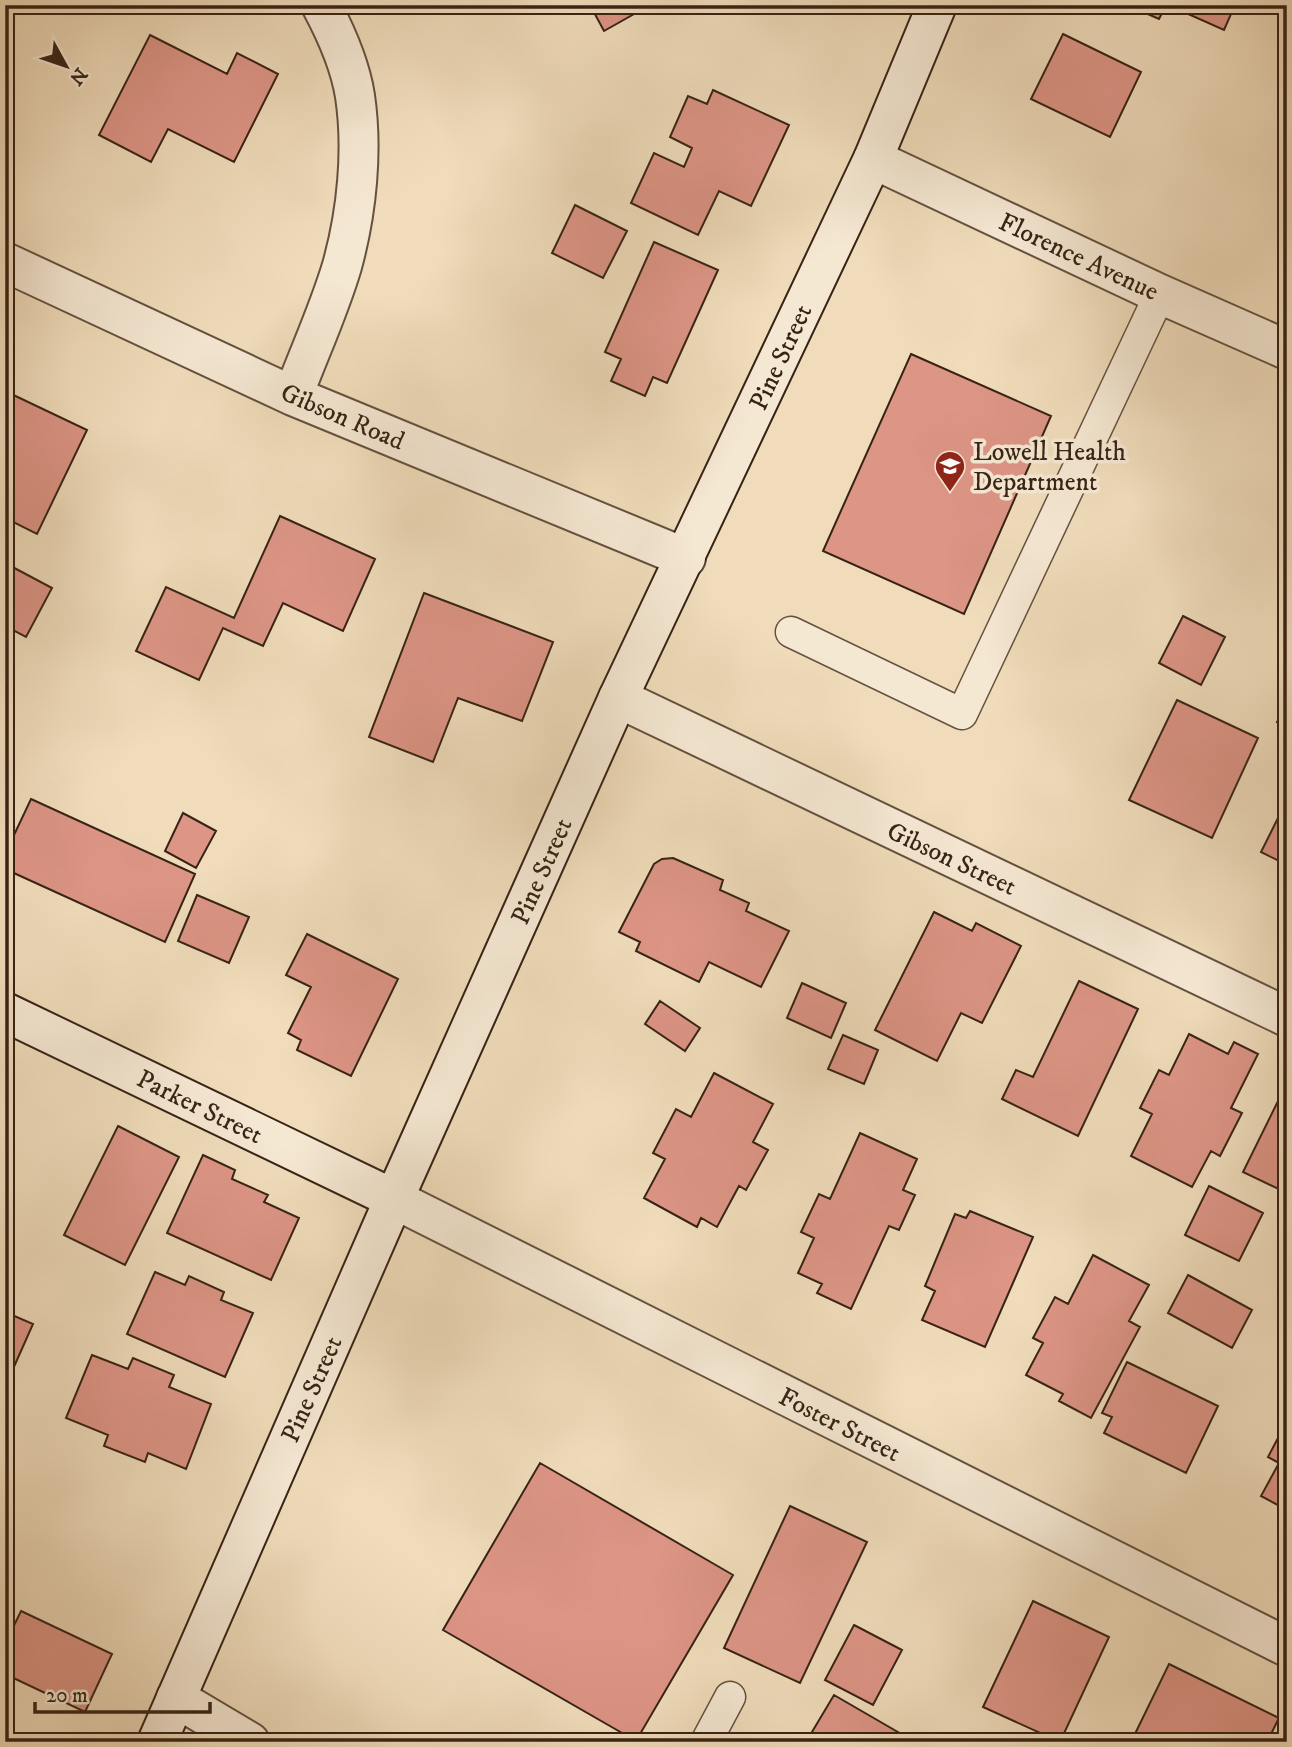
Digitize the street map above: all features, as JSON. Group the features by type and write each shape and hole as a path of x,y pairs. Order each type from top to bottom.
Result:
{"street":[{"path":"293,396 342,265 353,205 359,147 354,94 337,35 321,5"},
{"name":"Pine Street","path":"157,1742 394,1199 618,698 873,159 937,5"},
{"name":"Florence Avenue","path":"873,159 1160,294 1287,350"},
{"name":"Gibson Road","path":"5,262 293,396 686,558"},
{"name":"Gibson Street","path":"618,698 1287,1017"},
{"name":"Parker Street","path":"5,1012 394,1199"},
{"name":"Foster Street","path":"394,1199 1287,1647"},
{"path":"176,1698 250,1742"}],"lane":[{"path":"791,632 962,714 1160,294"},
{"path":"706,1742 730,1697"}],"building":[{"path":"197,5 219,5 216,13"},
{"path":"590,5 650,5 604,31"},
{"path":"1127,5 1166,5 1159,19"},
{"path":"1168,5 1235,5 1224,30"},
{"path":"1063,34 1141,72 1110,137 1031,99"},
{"path":"150,35 227,74 237,53 278,74 234,162 168,129 151,162 99,135"},
{"path":"713,90 789,125 751,206 719,191 698,235 631,203 654,153 684,167 692,148 670,137 688,96 707,104"},
{"path":"575,205 627,231 603,278 552,253"},
{"path":"654,242 718,270 667,383 653,377 645,396 611,381 621,359 605,352"},
{"path":"911,354 1051,416 964,614 823,551"},
{"path":"5,391 87,430 37,534 5,518"},
{"path":"280,516 375,559 343,631 283,603 263,646 223,628 199,680 136,651 166,587 234,618"},
{"path":"5,563 52,588 26,637 5,626"},
{"path":"424,593 553,642 522,721 458,698 433,762 369,737"},
{"path":"1183,616 1225,637 1201,685 1159,663"},
{"path":"1177,700 1258,738 1212,838 1129,800"},
{"path":"1287,704 1287,727 1277,722"},
{"path":"31,799 195,874 165,942 5,869 5,854"},
{"path":"1287,800 1287,865 1261,852"},
{"path":"5,812 11,814 6,826 14,828 5,850"},
{"path":"183,813 216,831 196,868 165,851"},
{"path":"673,858 723,880 720,890 749,903 746,911 789,931 761,987 709,962 699,982 636,951 640,942 619,932 654,864 662,859"},
{"path":"197,895 249,917 229,963 178,941"},
{"path":"934,912 972,931 976,923 1021,946 982,1023 961,1013 937,1061 875,1030"},
{"path":"307,934 398,979 351,1076 297,1050 301,1040 288,1033 311,987 286,975"},
{"path":"1079,981 1138,1009 1078,1136 1002,1099 1016,1070 1033,1077"},
{"path":"802,983 846,1003 831,1038 787,1018"},
{"path":"660,1001 700,1028 685,1051 645,1024"},
{"path":"1189,1034 1228,1054 1234,1042 1258,1054 1231,1108 1242,1113 1220,1156 1211,1151 1192,1187 1131,1156 1152,1114 1140,1108 1159,1070 1169,1075"},
{"path":"843,1035 878,1050 864,1084 828,1069"},
{"path":"714,1073 773,1104 753,1142 768,1150 746,1190 739,1186 717,1227 701,1218 697,1227 644,1198 665,1159 653,1153 676,1109 691,1117"},
{"path":"1283,1091 1287,1093 1287,1193 1243,1172"},
{"path":"118,1126 179,1157 125,1265 64,1235"},
{"path":"860,1133 917,1159 903,1190 915,1195 899,1230 889,1226 851,1309 817,1293 822,1284 798,1273 814,1238 801,1232 819,1194 830,1199"},
{"path":"203,1155 235,1170 232,1179 268,1195 264,1202 299,1218 271,1280 167,1233"},
{"path":"1209,1186 1263,1213 1239,1261 1185,1235"},
{"path":"970,1211 1033,1237 985,1347 922,1320 935,1291 925,1286 955,1214 966,1218"},
{"path":"1093,1255 1149,1285 1129,1321 1140,1327 1091,1418 1059,1401 1063,1394 1026,1375 1043,1343 1033,1338 1055,1297 1068,1304"},
{"path":"155,1272 185,1285 189,1276 224,1292 221,1300 253,1313 225,1377 127,1334"},
{"path":"1188,1275 1252,1310 1232,1348 1168,1313"},
{"path":"5,1312 33,1324 5,1387"},
{"path":"92,1355 128,1369 133,1358 174,1375 169,1387 211,1404 186,1469 148,1453 145,1462 104,1446 108,1435 66,1418"},
{"path":"1127,1362 1218,1406 1186,1473 1104,1433 1112,1417 1102,1413"},
{"path":"1287,1421 1287,1510 1261,1496 1279,1463 1268,1457"},
{"path":"540,1463 733,1575 636,1741 443,1630"},
{"path":"790,1506 867,1542 800,1683 724,1648"},
{"path":"1033,1601 1109,1637 1060,1742 983,1707"},
{"path":"21,1611 112,1654 85,1712 5,1674 5,1644"},
{"path":"854,1625 902,1650 873,1705 825,1680"},
{"path":"1169,1664 1279,1718 1267,1742 1131,1742"},
{"path":"834,1695 915,1742 806,1742"}],"place":[{"name":"Lowell Health Department","path":"950,493"}]}
